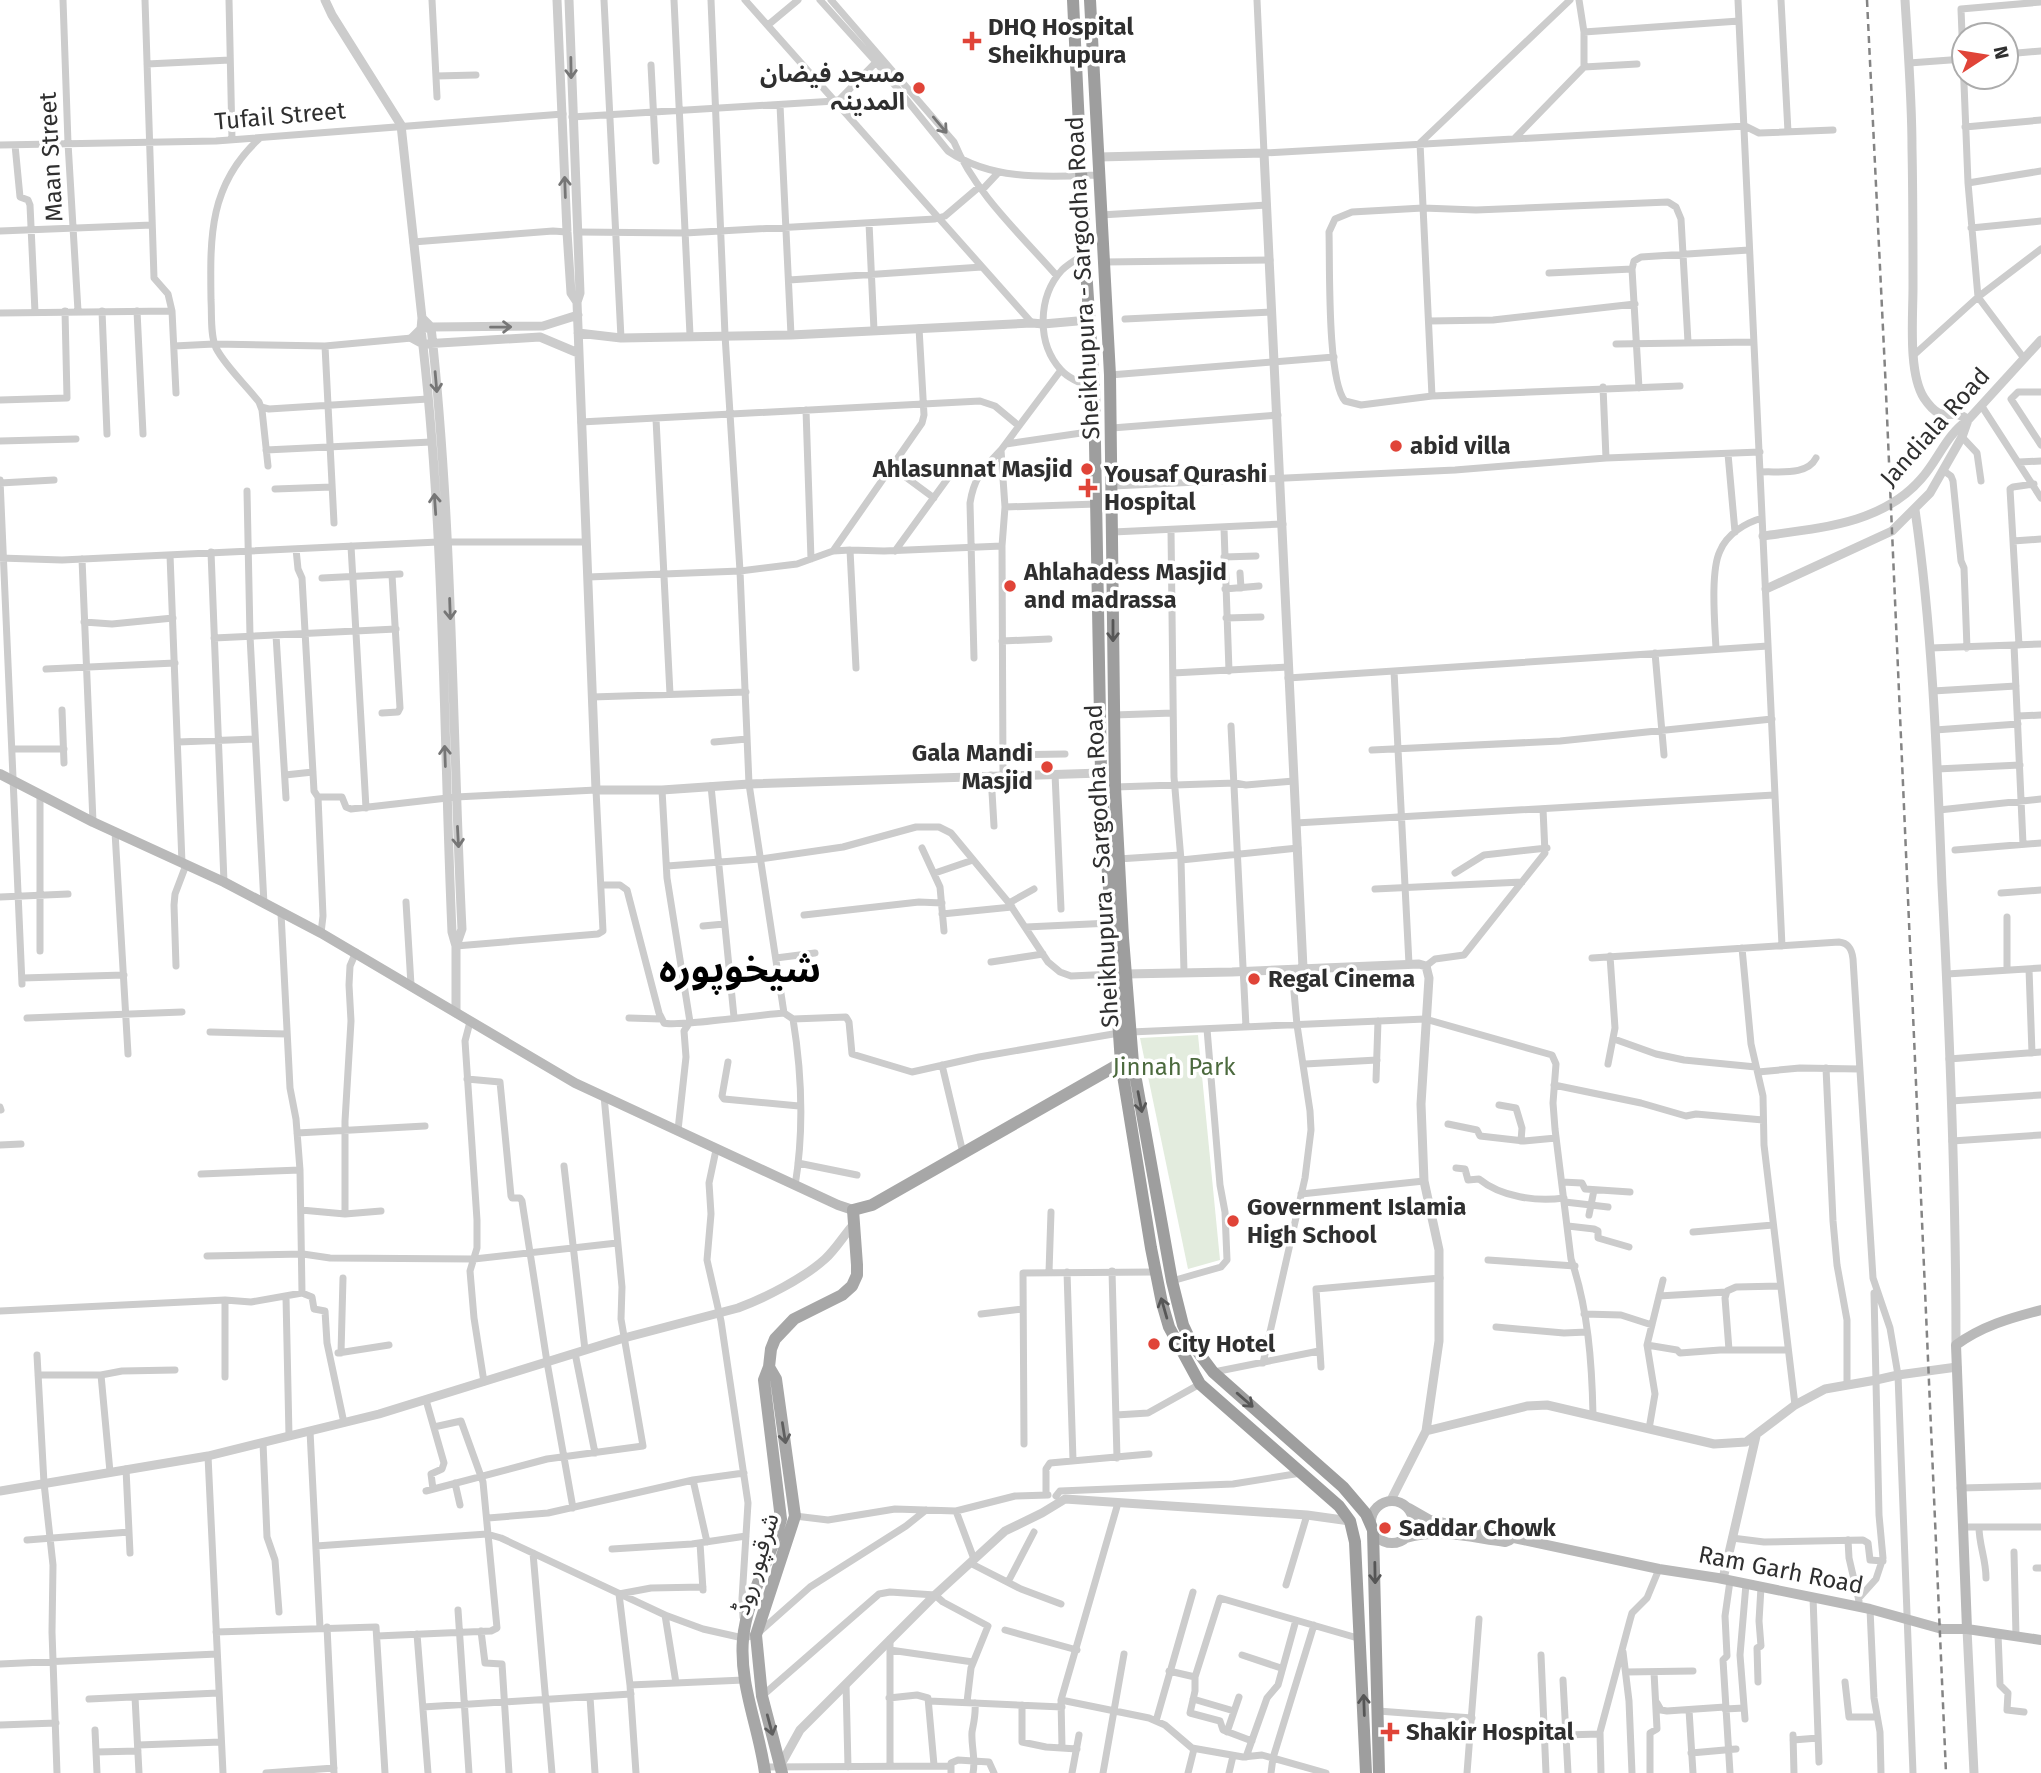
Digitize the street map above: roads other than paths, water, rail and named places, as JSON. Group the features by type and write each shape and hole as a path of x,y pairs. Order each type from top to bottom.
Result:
{"highway":[{"name":"Sheikhupura - Sargodha Road","path":"1073,0 1080,176 1096,431 1101,773 1111,923 1120,974"},
{"name":"Sheikhupura - Sargodha Road","path":"1090,0 1112,428 1115,787 1120,974 1125,1033 1133,1063 1172,1282 1192,1344 1213,1373 1347,1492 1366,1514 1373,1530 1379,1773"},
{"name":"Sheikhupura - Sargodha Road","path":"1125,1033 1121,1063 1155,1272 1169,1327 1200,1384 1302,1473 1348,1518"},
{"path":"1139,1182 1155,1180"},
{"path":"1328,1497 1340,1498 1347,1492"},
{"path":"1360,1507 1348,1508 1348,1518 1355,1542 1362,1639 1366,1773"}],"main road":[{"path":"0,774 93,822 224,882 321,933 575,1083 716,1150 853,1210 872,1205 1121,1063"},
{"name":"شرقپور روڈ","path":"764,1770 744,1680 752,1602 781,1519 764,1380 771,1349 781,1331 794,1319 842,1295 855,1281 857,1265 853,1210"},
{"path":"1967,1629 1956,1345 1971,1334 1998,1322 2041,1310"},
{"name":"شرقپور روڈ","path":"769,1367 776,1379 795,1516 749,1636 781,1769"},
{"path":"1391,1500 1409,1508 1414,1520 1406,1538 1394,1543 1382,1540 1373,1530 1372,1517 1379,1505 1391,1500"},
{"name":"Ram Garh Road","path":"1409,1508 1430,1521 1659,1569 1858,1603 1870,1609 1942,1629 1967,1629 2041,1640"},
{"name":"Ram Garh Road","path":"1406,1538 1438,1532 1505,1542 1513,1539"}],"street":[{"name":"Maan Street","path":"63,0 78,311"},
{"path":"145,0 154,278 168,294 172,311 176,393"},
{"path":"229,0 232,139"},
{"path":"325,0 401,125 422,318 428,344 448,542 451,797"},
{"path":"432,0 437,97"},
{"path":"456,946 601,933 604,926 585,542 577,302 580,293 572,232 567,115 557,0"},
{"path":"567,115 569,0"},
{"path":"604,0 621,338"},
{"path":"674,0 690,335"},
{"path":"710,0 724,335 740,571 749,783 784,1013"},
{"path":"745,0 1032,323"},
{"path":"768,25 798,0"},
{"path":"820,0 954,142 961,160 981,188 1057,276"},
{"path":"831,0 878,59"},
{"path":"1257,0 1303,968"},
{"path":"1432,397 1420,143 1570,0"},
{"path":"1579,0 1584,32 1584,67"},
{"path":"1738,0 1782,946"},
{"path":"1781,0 1788,132"},
{"path":"1766,589 1892,531 1930,493 1962,437 1968,420 1960,414 1940,415 1930,405 1917,383 1912,149 1905,0"},
{"path":"1962,21 1961,9 2041,2"},
{"path":"1584,32 1739,21"},
{"path":"2020,53 2041,51"},
{"path":"835,101 878,59"},
{"path":"147,64 230,60"},
{"path":"1909,63 1950,60"},
{"path":"1515,138 1584,67 1637,64"},
{"path":"651,65 656,161"},
{"path":"436,75 477,75"},
{"path":"1964,91 1968,183 1978,297 2023,358"},
{"name":"Tufail Street","path":"0,145 232,139 401,125 835,101"},
{"path":"780,105 791,335"},
{"path":"1965,127 2041,120"},
{"path":"1098,157 1264,153 1745,126 1759,133 1833,130"},
{"path":"261,137 244,152 221,190 216,206 211,255 214,344 261,407 268,466"},
{"path":"15,145 20,197 29,202 35,312"},
{"path":"961,160 997,173 1099,175"},
{"path":"1968,183 2041,172"},
{"path":"413,242 572,232 685,233 939,219 997,173"},
{"path":"1680,386 1603,387 1432,397 1361,405 1345,401 1338,389 1334,357 1329,232 1331,224 1340,216 1352,212 1423,208 1476,211 1665,201 1679,212 1688,342"},
{"path":"1101,215 1267,205"},
{"path":"1971,228 2041,220"},
{"path":"869,223 874,330"},
{"path":"0,231 152,225"},
{"path":"1915,354 1978,297 2041,248"},
{"path":"1639,388 1632,269 1634,261 1641,257 1749,250"},
{"path":"1085,254 1066,266 1057,276 1046,296 1043,324 1048,346 1061,370 1081,384 1094,388"},
{"path":"1104,262 1270,260"},
{"path":"789,280 982,267"},
{"path":"1549,273 1632,269"},
{"path":"1429,321 1493,320 1635,304"},
{"path":"102,311 107,434"},
{"path":"137,311 143,434"},
{"path":"0,313 172,311"},
{"path":"0,400 67,398 65,312"},
{"path":"1125,319 1272,313"},
{"path":"412,338 426,328 543,326 578,315"},
{"path":"578,333 621,338 791,335 1089,320"},
{"path":"833,551 922,423 924,415 919,328"},
{"path":"173,346 325,346 412,338 428,344 540,337 579,353"},
{"name":"Jandiala Road","path":"1763,536 1839,525 1896,502 1909,493 1926,474 1953,430 1968,420 2041,340"},
{"path":"1616,344 1752,342"},
{"path":"428,344 428,400 451,797 462,929 456,946 456,1013"},
{"path":"325,346 334,523"},
{"path":"1110,375 1334,357"},
{"path":"974,658 970,503 975,481 1004,447 1061,370"},
{"path":"1603,387 1606,458"},
{"path":"2041,391 2018,392 2011,398 2041,445"},
{"path":"261,407 428,400"},
{"path":"581,422 985,402 995,406 1019,426"},
{"path":"1981,405 2041,498"},
{"path":"806,410 811,559"},
{"path":"1112,428 1278,415"},
{"path":"656,419 670,694"},
{"path":"1004,447 1096,431"},
{"path":"1962,437 1977,453 1981,481"},
{"path":"0,441 76,439"},
{"path":"266,450 432,442"},
{"path":"1003,775 1004,447"},
{"path":"1113,486 1760,452"},
{"path":"1728,454 1735,532"},
{"path":"1761,472 1804,470 1812,465 1816,458"},
{"path":"2019,462 2041,461"},
{"path":"892,467 934,498"},
{"path":"1944,471 1953,481 1964,568 1967,648"},
{"path":"895,551 948,478"},
{"path":"54,480 0,482 22,981 124,975"},
{"path":"2023,844 2010,489 2034,484"},
{"path":"275,489 332,487"},
{"path":"247,491 250,636 264,904"},
{"path":"1004,507 1097,504"},
{"path":"1915,510 1930,648 1937,769 1950,1059 1956,1345"},
{"path":"1716,649 1714,591 1719,551 1735,532 1748,522 1762,518"},
{"path":"1114,532 1283,524"},
{"path":"1224,528 1229,671"},
{"path":"1171,530 1175,785 1181,857 1184,972"},
{"path":"2013,541 2041,539"},
{"path":"2,558 34,561 438,542 585,542"},
{"path":"351,546 366,808"},
{"path":"588,577 740,571 797,564 833,551 1002,547"},
{"path":"296,549 307,633 314,791 318,797 323,916 321,933"},
{"path":"850,550 856,668"},
{"path":"211,552 224,882"},
{"path":"170,555 184,864 175,894 176,966"},
{"path":"1224,557 1256,556"},
{"path":"82,559 93,822"},
{"path":"1240,573 1241,588"},
{"path":"322,578 396,575 400,709 398,712 382,713"},
{"path":"1171,578 1225,577"},
{"path":"1225,589 1259,586"},
{"path":"1226,618 1261,617"},
{"path":"84,622 111,624 173,618"},
{"path":"214,638 396,629"},
{"path":"276,635 286,798"},
{"path":"1002,641 1049,639"},
{"path":"1930,648 2041,644"},
{"path":"1173,673 1394,671 1768,646"},
{"path":"1655,653 1664,755"},
{"path":"46,669 175,663"},
{"path":"1394,671 1409,964"},
{"path":"1933,691 2016,686"},
{"path":"592,697 746,692"},
{"path":"62,710 64,763"},
{"path":"1114,715 1173,713"},
{"path":"1935,730 2041,715"},
{"path":"1372,750 1560,741 1772,719"},
{"path":"1231,726 1246,1027"},
{"path":"178,742 255,739"},
{"path":"714,743 747,739"},
{"path":"12,749 64,749"},
{"path":"1003,755 1065,754"},
{"path":"1937,769 2020,765"},
{"path":"285,775 313,772"},
{"path":"318,797 342,797 348,809 451,797 596,790 662,790 749,783 1101,773"},
{"path":"1055,774 1061,909"},
{"path":"991,775 994,826"},
{"path":"1115,787 1235,783 1246,785 1294,781"},
{"path":"711,786 734,1017"},
{"path":"662,790 667,866 690,1022"},
{"path":"40,794 40,951"},
{"path":"1296,823 1774,795"},
{"path":"1939,810 2041,799"},
{"path":"1426,966 1435,959 1464,955 1522,882 1547,848 1542,809"},
{"path":"667,866 760,859 844,847 915,827 939,827 951,833 974,860 1011,905 1048,962 1065,975 1409,964 1426,966"},
{"path":"115,832 128,1054"},
{"path":"1955,850 2041,843"},
{"path":"922,848 940,887 944,931"},
{"path":"1118,859 1239,854 1297,848"},
{"path":"1455,873 1484,855 1547,848"},
{"path":"935,873 974,860"},
{"path":"1375,889 1522,882"},
{"path":"602,885 620,886 627,890 661,1019"},
{"path":"943,914 1011,905 1034,890"},
{"path":"2001,893 2041,890"},
{"path":"0,897 68,894"},
{"path":"407,902 411,985"},
{"path":"804,915 919,902 942,903"},
{"path":"281,913 290,1088 300,1170 302,1293"},
{"path":"2007,917 2007,970"},
{"path":"1026,927 1111,923"},
{"path":"703,926 724,924"},
{"path":"1591,958 1839,942 1846,943 1850,948 1853,959 1873,1278 1879,1515 1883,1561 1876,1580 1858,1603"},
{"path":"1742,948 1749,1031 1763,1096 1773,1225 1795,1405"},
{"path":"345,1214 345,1130 351,1021 349,985 350,966 356,952"},
{"path":"776,958 815,953"},
{"path":"991,962 1043,954"},
{"path":"1608,1064 1614,1039 1615,1011 1610,956"},
{"path":"1391,1500 1426,1431 1439,1340 1439,1250 1424,1181 1421,1104 1429,978 1426,966"},
{"path":"1947,974 2041,968"},
{"path":"1263,1363 1307,1167 1311,1130 1292,969"},
{"path":"2029,969 2032,1053"},
{"path":"27,1018 183,1012"},
{"path":"629,1018 661,1019 669,1025 784,1013 793,1019 846,1017 849,1021 850,1051 853,1055 908,1072 979,1057 1125,1033 1378,1021 1425,1020 1548,1054 1555,1058 1556,1064 1556,1138 1571,1259 1575,1266 1587,1332 1593,1415"},
{"path":"793,1019 801,1088 799,1163 795,1186"},
{"path":"1376,1080 1378,1021"},
{"path":"678,1130 685,1069 684,1036 686,1026 690,1022"},
{"path":"470,1023 465,1041 477,1207 477,1248 470,1267 484,1382"},
{"path":"1172,1282 1221,1267 1227,1260 1226,1212 1220,1185 1207,1029"},
{"path":"210,1032 288,1034"},
{"path":"1614,1039 1666,1056 1757,1070 1859,1069"},
{"path":"1950,1059 2041,1052"},
{"path":"1305,1064 1377,1060"},
{"path":"728,1062 722,1096 724,1099 799,1106"},
{"path":"942,1065 963,1153"},
{"path":"1826,1068 1834,1232 1840,1287 1847,1320 1847,1384"},
{"path":"467,1079 500,1082 511,1196 522,1201 573,1508"},
{"path":"1554,1085 1641,1103 1686,1116 1763,1120"},
{"path":"1951,1101 2041,1095"},
{"path":"426,1400 444,1466 431,1474 430,1490 564,1457 643,1446 620,1310 622,1287 604,1096"},
{"path":"1499,1105 1516,1108 1521,1140"},
{"path":"1448,1124 1477,1130 1480,1136 1521,1140 1556,1138"},
{"path":"297,1133 425,1126"},
{"path":"1952,1141 2041,1135"},
{"path":"0,1145 21,1144"},
{"path":"716,1150 709,1183 711,1214 708,1259 748,1503 742,1599 749,1636"},
{"path":"799,1163 857,1175"},
{"path":"564,1166 585,1350"},
{"path":"1456,1168 1465,1169 1468,1180 1479,1179 1496,1190 1537,1199 1565,1200 1608,1208"},
{"path":"201,1174 300,1170"},
{"path":"1301,1194 1424,1181"},
{"path":"1562,1182 1582,1183 1584,1189 1630,1192"},
{"path":"1590,1215 1594,1190"},
{"path":"302,1210 345,1214 381,1211"},
{"path":"1049,1272 1051,1212"},
{"path":"0,1491 208,1456 344,1423 624,1338 718,1313 753,1302 812,1269 827,1257 853,1224"},
{"path":"1693,1232 1773,1225"},
{"path":"1568,1226 1594,1229 1598,1231 1598,1238 1629,1247"},
{"path":"207,1256 303,1254 330,1258 474,1258 617,1243"},
{"path":"1488,1260 1575,1266"},
{"path":"1112,1271 1117,1458"},
{"path":"1067,1272 1073,1460"},
{"path":"1024,1444 1023,1273 1155,1272"},
{"path":"1321,1367 1316,1289 1440,1278"},
{"path":"1873,1278 1890,1328 1898,1375 1913,1773"},
{"path":"341,1353 343,1279"},
{"path":"1649,1429 1655,1394 1647,1345 1663,1280"},
{"path":"1659,1296 1726,1292 1736,1287 1780,1286"},
{"path":"1726,1292 1729,1350"},
{"path":"0,1311 225,1300 251,1302 302,1293 313,1298 314,1309 325,1311 330,1355 344,1423"},
{"path":"286,1297 289,1436"},
{"path":"225,1300 225,1377"},
{"path":"981,1314 1022,1310"},
{"path":"1584,1314 1621,1315 1652,1325"},
{"path":"1496,1327 1564,1333 1587,1332"},
{"path":"330,1355 389,1345"},
{"path":"1647,1345 1677,1350 1680,1353 1787,1350"},
{"path":"1213,1373 1319,1350"},
{"path":"575,1353 595,1453"},
{"path":"37,1355 44,1483 51,1538 57,1773"},
{"path":"1426,1431 1527,1406 1547,1405 1714,1444 1746,1442 1795,1405 1825,1388 1957,1367"},
{"path":"38,1375 101,1375 122,1371 175,1370"},
{"path":"101,1375 110,1472"},
{"path":"1116,1415 1148,1413 1200,1384"},
{"path":"377,1636 494,1630 498,1626 482,1476 461,1422 435,1427"},
{"path":"266,1773 334,1771 316,1546 310,1431"},
{"path":"1730,1773 1723,1660 1727,1656 1726,1580 1732,1538 1756,1436"},
{"path":"263,1443 267,1537 275,1560 279,1612"},
{"path":"1046,1494 1048,1464 1149,1454"},
{"path":"208,1456 223,1773"},
{"path":"125,1469 130,1553"},
{"path":"488,1518 548,1513 694,1480 744,1473"},
{"path":"1060,1498 1060,1491 1233,1484 1302,1473"},
{"path":"620,1594 651,1588 704,1589 704,1542 694,1480"},
{"path":"455,1483 460,1505"},
{"path":"1960,1488 2041,1486"},
{"path":"795,1516 828,1520 895,1508 956,1511 1015,1496 1046,1494 1060,1498 1118,1503 1348,1518"},
{"path":"781,1769 792,1740 800,1730 934,1595 1005,1531 1042,1513 1060,1498"},
{"path":"1062,1747 1061,1703 1118,1503"},
{"path":"316,1546 489,1535 665,1615 703,1629 749,1636 810,1587 906,1526 926,1510"},
{"path":"956,1511 972,1561 1008,1582 1061,1604"},
{"path":"1286,1585 1307,1515"},
{"path":"1962,1527 2041,1527"},
{"path":"1979,1527 1986,1578"},
{"path":"27,1540 129,1532"},
{"path":"1008,1582 1034,1532"},
{"path":"612,1549 746,1536"},
{"path":"1732,1538 1764,1542 1866,1541 1870,1560 1883,1561"},
{"path":"1848,1540 1858,1603"},
{"path":"2014,1552 2016,1636"},
{"path":"533,1553 552,1773"},
{"path":"1601,1773 1599,1734 1632,1613 1644,1603 1659,1569"},
{"path":"1745,1719 1740,1656 1746,1584"},
{"path":"1758,1682 1761,1587"},
{"path":"762,1696 879,1594 890,1592 934,1595 988,1626 973,1662 971,1702 976,1722 972,1731 975,1760 972,1773"},
{"path":"1156,1721 1193,1592"},
{"path":"620,1594 636,1773"},
{"path":"1813,1597 1819,1762"},
{"path":"1252,1741 1221,1729 1220,1722 1191,1714 1195,1678 1220,1598 1362,1639"},
{"path":"1870,1609 1881,1773"},
{"path":"458,1610 469,1773"},
{"path":"665,1615 676,1683"},
{"path":"1466,1773 1479,1619"},
{"path":"1247,1757 1267,1698 1278,1685 1296,1620"},
{"path":"216,1632 372,1625 376,1628 385,1773"},
{"path":"1271,1773 1273,1758 1314,1626"},
{"path":"1967,1629 1974,1773"},
{"path":"1005,1630 1077,1650"},
{"path":"481,1631 484,1662 502,1664 509,1773"},
{"path":"417,1634 428,1773"},
{"path":"1998,1634 2000,1685 2008,1694 2007,1710 2024,1712"},
{"path":"890,1639 890,1765"},
{"path":"1623,1648 1632,1773"},
{"path":"890,1650 973,1662"},
{"path":"0,1664 217,1654"},
{"path":"1103,1773 1124,1654"},
{"path":"1242,1655 1281,1668"},
{"path":"1541,1655 1546,1773"},
{"path":"1169,1671 1195,1678"},
{"path":"1626,1672 1693,1671"},
{"path":"1650,1773 1650,1734 1657,1729 1654,1672"},
{"path":"1563,1679 1568,1773"},
{"path":"630,1685 744,1680"},
{"path":"1845,1682 1849,1717 1876,1717"},
{"path":"846,1684 848,1767"},
{"path":"89,1699 218,1693"},
{"path":"423,1707 631,1694"},
{"path":"889,1698 923,1695 928,1697 933,1765"},
{"path":"135,1697 139,1773"},
{"path":"590,1697 595,1773"},
{"path":"1227,1732 1239,1697"},
{"path":"1193,1699 1234,1711"},
{"path":"929,1701 1022,1705 1061,1703 1113,1711 1156,1721 1194,1749 1247,1757 1257,1755 1326,1773"},
{"path":"1656,1703 1662,1711 1744,1708"},
{"path":"1022,1705 1022,1742 1077,1749"},
{"path":"1689,1710 1693,1773"},
{"path":"1378,1711 1472,1718"},
{"path":"0,1725 56,1723"},
{"path":"95,1730 97,1773"},
{"path":"1566,1735 1599,1734"},
{"path":"1072,1773 1079,1735"},
{"path":"1794,1773 1793,1737 1818,1738"},
{"path":"96,1752 221,1742"},
{"path":"1188,1773 1194,1749"},
{"path":"1692,1753 1736,1749"},
{"path":"1229,1773 1233,1755"},
{"path":"764,1770 890,1765 933,1765 951,1769 956,1760 975,1760 989,1762 994,1773"}],"railway":[{"path":"1867,0 1946,1773"}],"place":[{"name":"DHQ Hospital Sheikhupura","path":"972,41"},
{"name":"مسجد فیضان المدینہ","path":"919,88"},
{"name":"abid villa","path":"1396,446"},
{"name":"Ahlasunnat Masjid","path":"1087,469"},
{"name":"Yousaf Qurashi Hospital","path":"1088,488"},
{"name":"Ahlahadess Masjid and madrassa","path":"1010,586"},
{"name":"Gala Mandi Masjid","path":"1047,767"},
{"name":"Regal Cinema","path":"1254,979"},
{"name":"Government Islamia High School","path":"1233,1221"},
{"name":"City Hotel","path":"1154,1344"},
{"name":"Saddar Chowk","path":"1385,1528"},
{"name":"Shakir Hospital","path":"1390,1732"}],"district":[{"name":"شیخوپورہ","path":"740,969"}],"park label":[{"name":"Jinnah Park","path":"1174,1067"}]}
